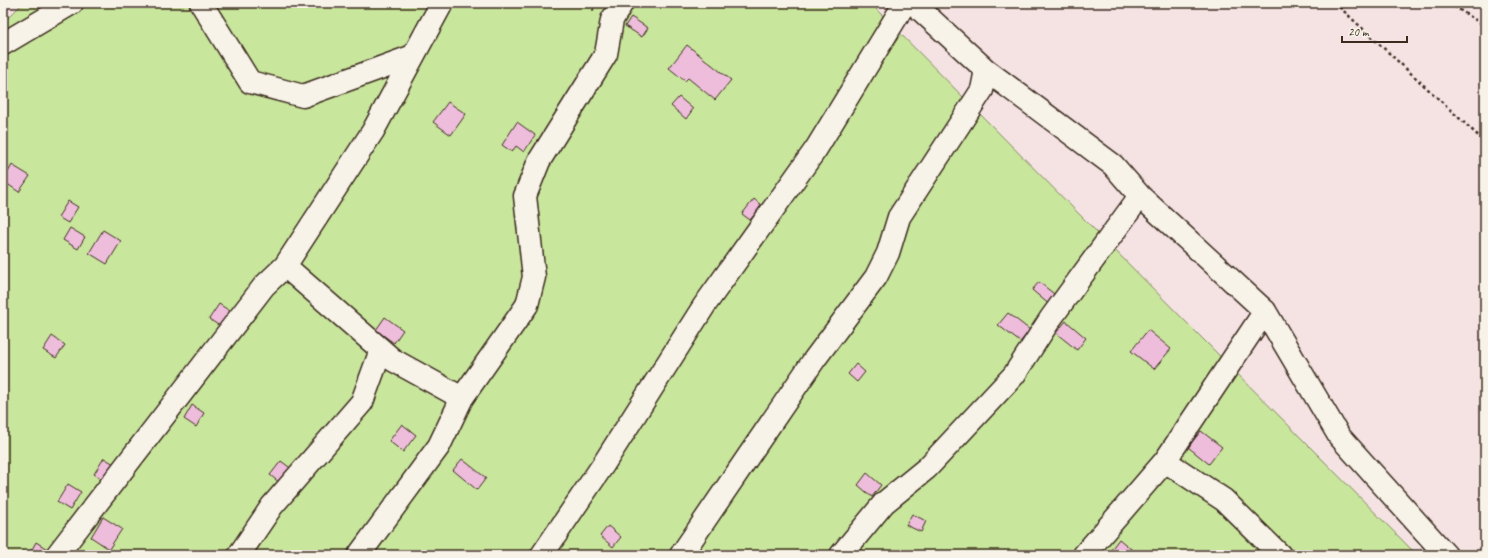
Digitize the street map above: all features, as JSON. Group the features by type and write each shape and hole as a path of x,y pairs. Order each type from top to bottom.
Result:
{"lane":[{"path":"3,44 72,3"},
{"path":"201,3 250,82 303,96 413,56"},
{"path":"57,555 264,286 285,266 373,131 442,3"},
{"path":"359,555 439,446 462,398 528,305 534,276 525,196 539,161 606,54 612,20 622,3"},
{"path":"542,555 602,465 704,306 816,149 905,3"},
{"path":"914,3 986,70 1113,165 1140,196 1265,311 1339,436 1446,555"},
{"path":"681,555 814,360 876,277 888,253 899,218 982,90 986,70"},
{"path":"841,555 884,503 927,468 1014,375 1051,318 1140,196"},
{"path":"285,266 393,360 462,398"},
{"path":"1084,555 1165,461 1265,311"},
{"path":"239,555 272,506 362,402 381,350"},
{"path":"1165,461 1224,500 1280,555"}],"path":[{"path":"1335,3 1485,142"},
{"path":"1449,3 1485,26"}],"green space":[{"path":"23,3 870,3 1417,555 3,555 3,23"}],"building":[{"path":"631,17 648,28 642,37 625,26"},
{"path":"687,45 731,80 715,100 688,78 685,81 669,68"},
{"path":"679,97 693,109 686,119 671,106"},
{"path":"448,102 466,114 451,135 433,122"},
{"path":"517,122 535,135 524,152 516,146 512,152 502,145"},
{"path":"12,165 30,176 19,192 3,181"},
{"path":"754,199 762,206 750,220 742,214"},
{"path":"68,201 78,207 68,223 58,217"},
{"path":"70,228 85,237 78,249 63,240"},
{"path":"103,230 121,241 107,264 89,253"},
{"path":"1039,282 1058,297 1051,306 1032,290"},
{"path":"219,304 236,315 226,330 209,319"},
{"path":"1008,313 1030,330 1020,342 998,325"},
{"path":"385,317 403,330 394,343 376,330"},
{"path":"1066,321 1086,338 1077,350 1056,333"},
{"path":"1148,330 1171,349 1154,369 1131,351"},
{"path":"52,336 65,345 56,358 43,350"},
{"path":"856,364 865,372 857,382 848,374"},
{"path":"192,405 204,413 196,427 184,419"},
{"path":"402,424 416,435 403,452 389,441"},
{"path":"1201,431 1222,447 1209,464 1188,447"},
{"path":"104,458 119,467 109,483 94,474"},
{"path":"462,459 486,478 477,490 453,470"},
{"path":"281,461 297,473 285,487 270,475"},
{"path":"867,473 881,485 872,497 858,485"},
{"path":"68,484 81,492 70,510 57,502"},
{"path":"912,514 926,521 921,532 906,525"},
{"path":"103,517 122,529 109,549 91,537"},
{"path":"608,526 621,537 613,547 600,536"},
{"path":"1119,539 1136,553 1135,555 1115,555 1110,551"},
{"path":"36,542 52,552 50,555 29,555"}]}
